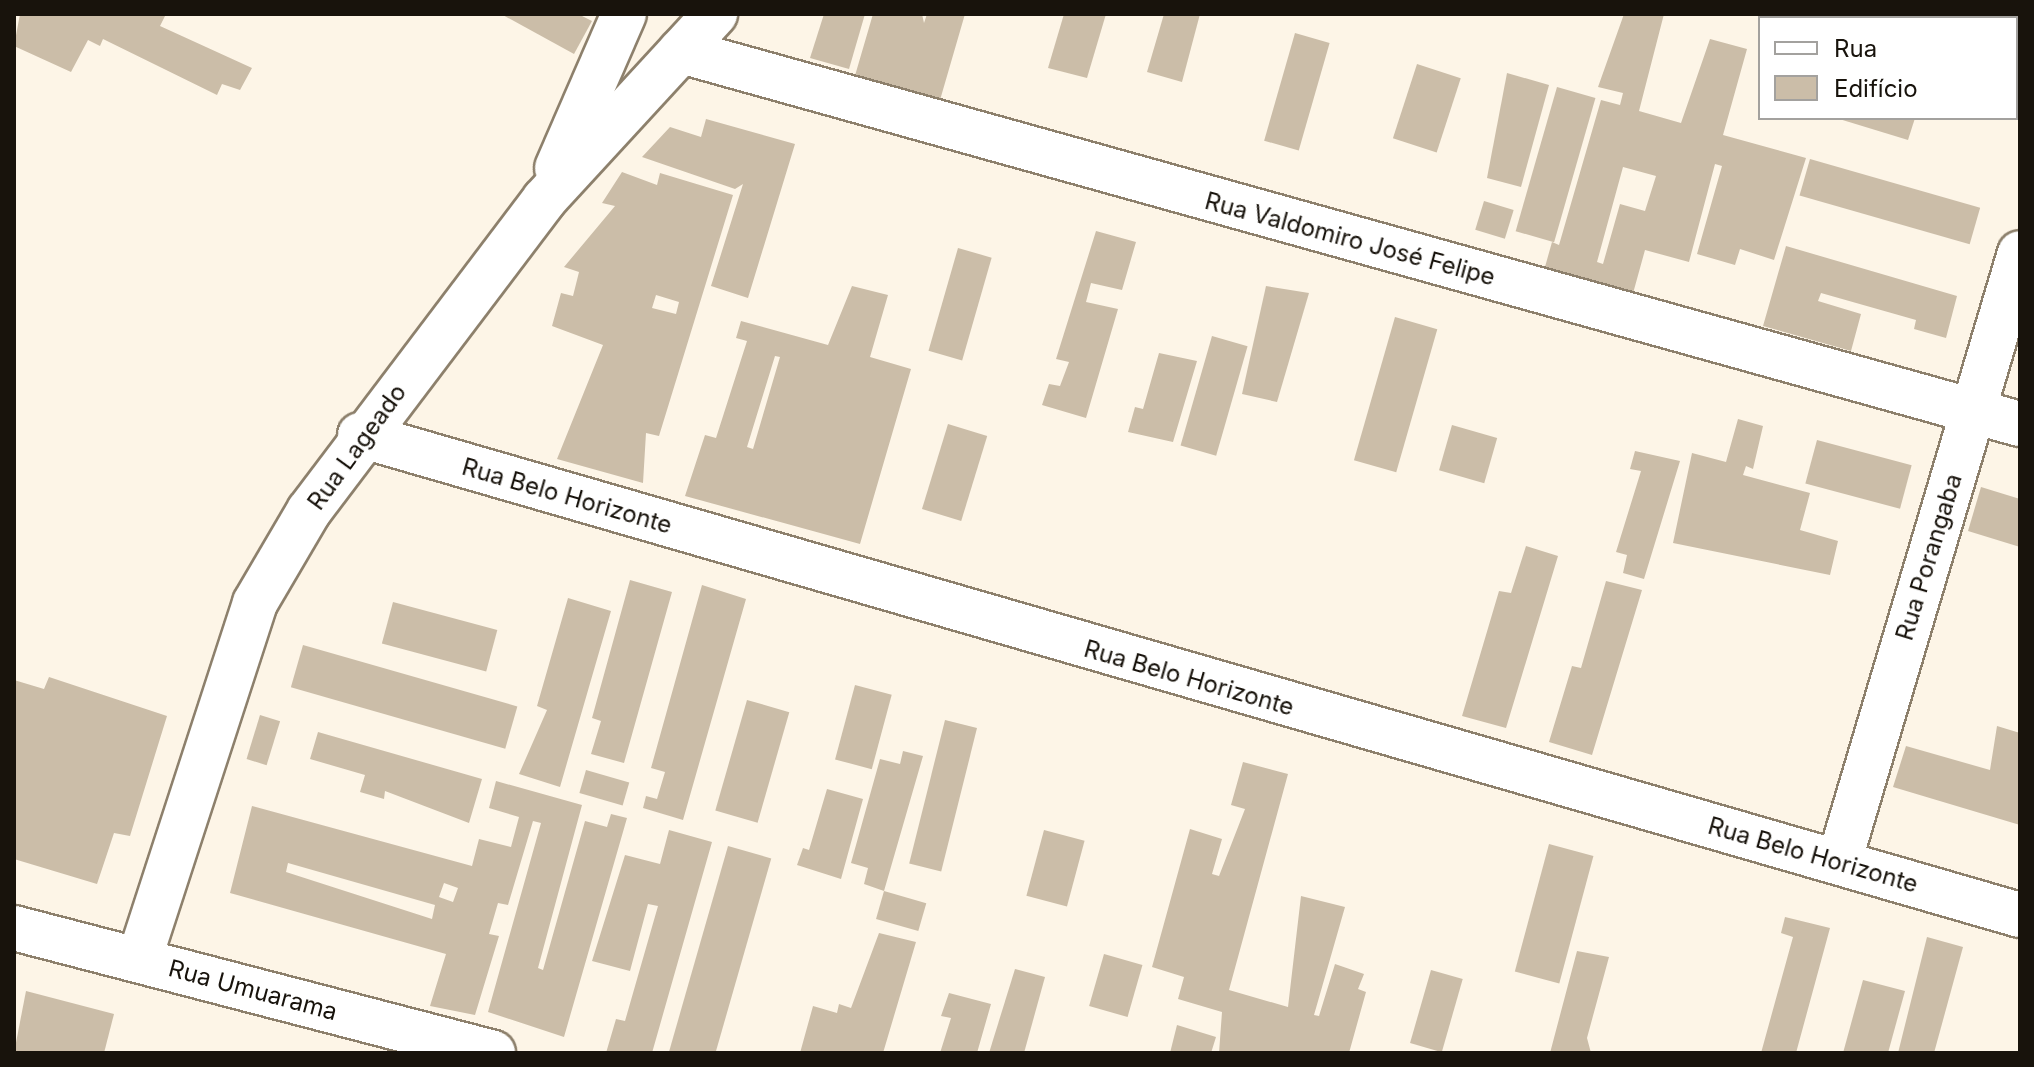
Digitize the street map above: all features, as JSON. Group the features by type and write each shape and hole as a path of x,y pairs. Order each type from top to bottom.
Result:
{"street":[{"path":"544,200 624,14"},
{"name":"Rua Lageado","path":"139,960 255,603 360,435 544,200 715,14"},
{"name":"Rua Valdomiro José Felipe","path":"681,51 2020,424"},
{"name":"Rua Porangaba","path":"1839,862 2020,253"},
{"name":"Rua Belo Horizonte","path":"360,435 2020,915"},
{"name":"Rua Umuarama","path":"14,928 493,1053"}],"building":[{"path":"20,14 166,14 160,26 252,68 240,90 222,84 217,95 103,39 100,46 88,40 71,72 14,46"},
{"path":"501,14 578,14 592,21 574,54"},
{"path":"824,14 865,14 849,69 810,58"},
{"path":"873,14 922,14 924,23 927,14 965,14 938,107 854,79"},
{"path":"1064,14 1106,14 1087,78 1048,68"},
{"path":"1164,14 1200,14 1182,82 1147,72"},
{"path":"1624,14 1664,14 1639,111 1681,123 1710,39 1747,49 1723,135 1806,158 1774,260 1740,249 1735,265 1697,254 1722,166 1715,164 1689,262 1645,250 1632,297 1543,274 1552,242 1559,245 1601,100 1620,105 1623,93 1598,87","holes":["1623,167 1656,176 1645,211 1620,204 1603,264 1597,262"]},
{"path":"1295,33 1330,43 1299,151 1264,141"},
{"path":"1417,64 1461,78 1437,152 1393,138"},
{"path":"1507,73 1549,85 1521,187 1487,178"},
{"path":"1557,87 1595,98 1554,242 1516,231"},
{"path":"706,119 795,144 748,298 711,286 743,184 735,189 642,157 670,127 701,137"},
{"path":"1843,120 1914,120 1908,140"},
{"path":"1810,159 1980,208 1970,244 1800,196"},
{"path":"622,172 657,185 660,173 733,195 659,436 646,433 643,483 557,459 603,345 552,326 561,293 573,296 579,272 564,267 615,206 602,203","holes":["656,295 679,302 676,314 652,308"]},
{"path":"1484,201 1514,210 1505,239 1475,230"},
{"path":"1096,231 1136,242 1122,290 1091,283 1086,302 1118,309 1086,418 1042,405 1049,384 1060,386 1069,362 1056,359"},
{"path":"1786,246 1957,296 1946,338 1914,329 1916,320 1821,293 1818,301 1861,314 1851,351 1763,326"},
{"path":"958,248 992,258 962,361 929,351"},
{"path":"852,286 888,295 870,357 911,369 860,544 685,496 705,435 716,438 747,341 736,338 741,321 828,345","holes":["775,356 780,357 753,449 747,447"]},
{"path":"1266,286 1309,293 1277,402 1242,394"},
{"path":"1395,317 1437,329 1396,472 1354,460"},
{"path":"1212,336 1248,346 1216,456 1181,446"},
{"path":"1159,353 1197,361 1173,442 1128,432 1135,407 1143,409"},
{"path":"1738,419 1763,426 1753,469 1746,466 1743,475 1810,493 1800,530 1838,541 1830,575 1673,543 1692,453 1726,462"},
{"path":"948,424 987,436 961,521 922,509"},
{"path":"1452,425 1497,438 1484,483 1439,470"},
{"path":"1817,440 1912,465 1900,509 1805,483"},
{"path":"1635,451 1680,461 1644,579 1623,573 1627,555 1616,552 1641,471 1630,469"},
{"path":"1981,487 2020,499 2020,547 1968,531"},
{"path":"1526,546 1558,556 1506,728 1462,716 1499,591 1511,593"},
{"path":"630,580 672,592 624,763 591,754 601,721 592,718"},
{"path":"1606,581 1642,590 1592,755 1549,742 1572,666 1581,668"},
{"path":"702,585 746,599 683,820 643,808 646,796 657,799 665,772 651,768"},
{"path":"568,598 611,611 560,787 519,774 547,710 537,706"},
{"path":"393,602 497,630 486,671 382,644"},
{"path":"303,645 517,706 505,749 291,687"},
{"path":"49,677 167,716 130,836 114,833 97,884 14,859 14,680 44,689"},
{"path":"855,685 892,695 872,769 835,759"},
{"path":"747,700 789,712 758,823 715,811"},
{"path":"260,715 280,721 267,765 247,759"},
{"path":"945,720 977,728 941,872 909,864"},
{"path":"1997,726 2020,733 2020,825 1893,787 1906,746 1990,770"},
{"path":"318,732 482,779 469,823 385,791 384,799 360,792 365,775 310,759"},
{"path":"903,751 923,756 884,891 864,884 868,868 851,863 880,759 900,764"},
{"path":"1243,762 1288,774 1229,990 1288,1007 1301,896 1345,907 1314,1015 1319,1016 1335,964 1364,974 1358,989 1366,992 1349,1053 1219,1053 1222,1012 1178,999 1184,977 1152,967 1190,829 1222,839 1212,874 1219,876 1245,809 1231,805"},
{"path":"586,770 629,782 623,805 579,793"},
{"path":"496,781 582,805 538,968 543,970 585,821 607,827 611,814 627,818 564,1037 488,1012 541,823 533,821 508,905 498,903 489,934 499,936 475,1015 430,1006 446,954 230,893 252,806 472,866 479,839 511,847 519,817 489,808","holes":["288,863 435,905 432,919 286,872","444,883 458,888 453,902 439,897"]},
{"path":"827,789 863,799 841,879 797,865 803,848 809,850"},
{"path":"669,830 712,842 652,1053 606,1053 616,1019 625,1021 658,906 648,904 630,971 592,961 625,855 660,864"},
{"path":"1044,830 1085,841 1067,907 1026,896"},
{"path":"1549,844 1593,856 1559,983 1515,972"},
{"path":"728,846 771,858 715,1053 669,1053"},
{"path":"884,891 926,903 918,931 876,919"},
{"path":"1785,917 1830,928 1796,1053 1761,1053 1793,937 1781,933"},
{"path":"879,933 916,942 883,1053 800,1053 813,1006 837,1013 839,1004 851,1008"},
{"path":"1927,937 1963,947 1934,1053 1898,1053"},
{"path":"1577,951 1609,957 1587,1038 1591,1053 1550,1053"},
{"path":"1104,954 1142,965 1128,1017 1089,1006"},
{"path":"1015,969 1045,977 1024,1053 989,1053"},
{"path":"1431,970 1463,979 1442,1052 1410,1043"},
{"path":"1863,980 1905,991 1888,1053 1843,1053"},
{"path":"26,991 114,1014 104,1053 14,1053"},
{"path":"949,993 991,1004 977,1053 940,1053 951,1018 941,1016"},
{"path":"1177,1025 1216,1037 1211,1053 1170,1053"}]}
